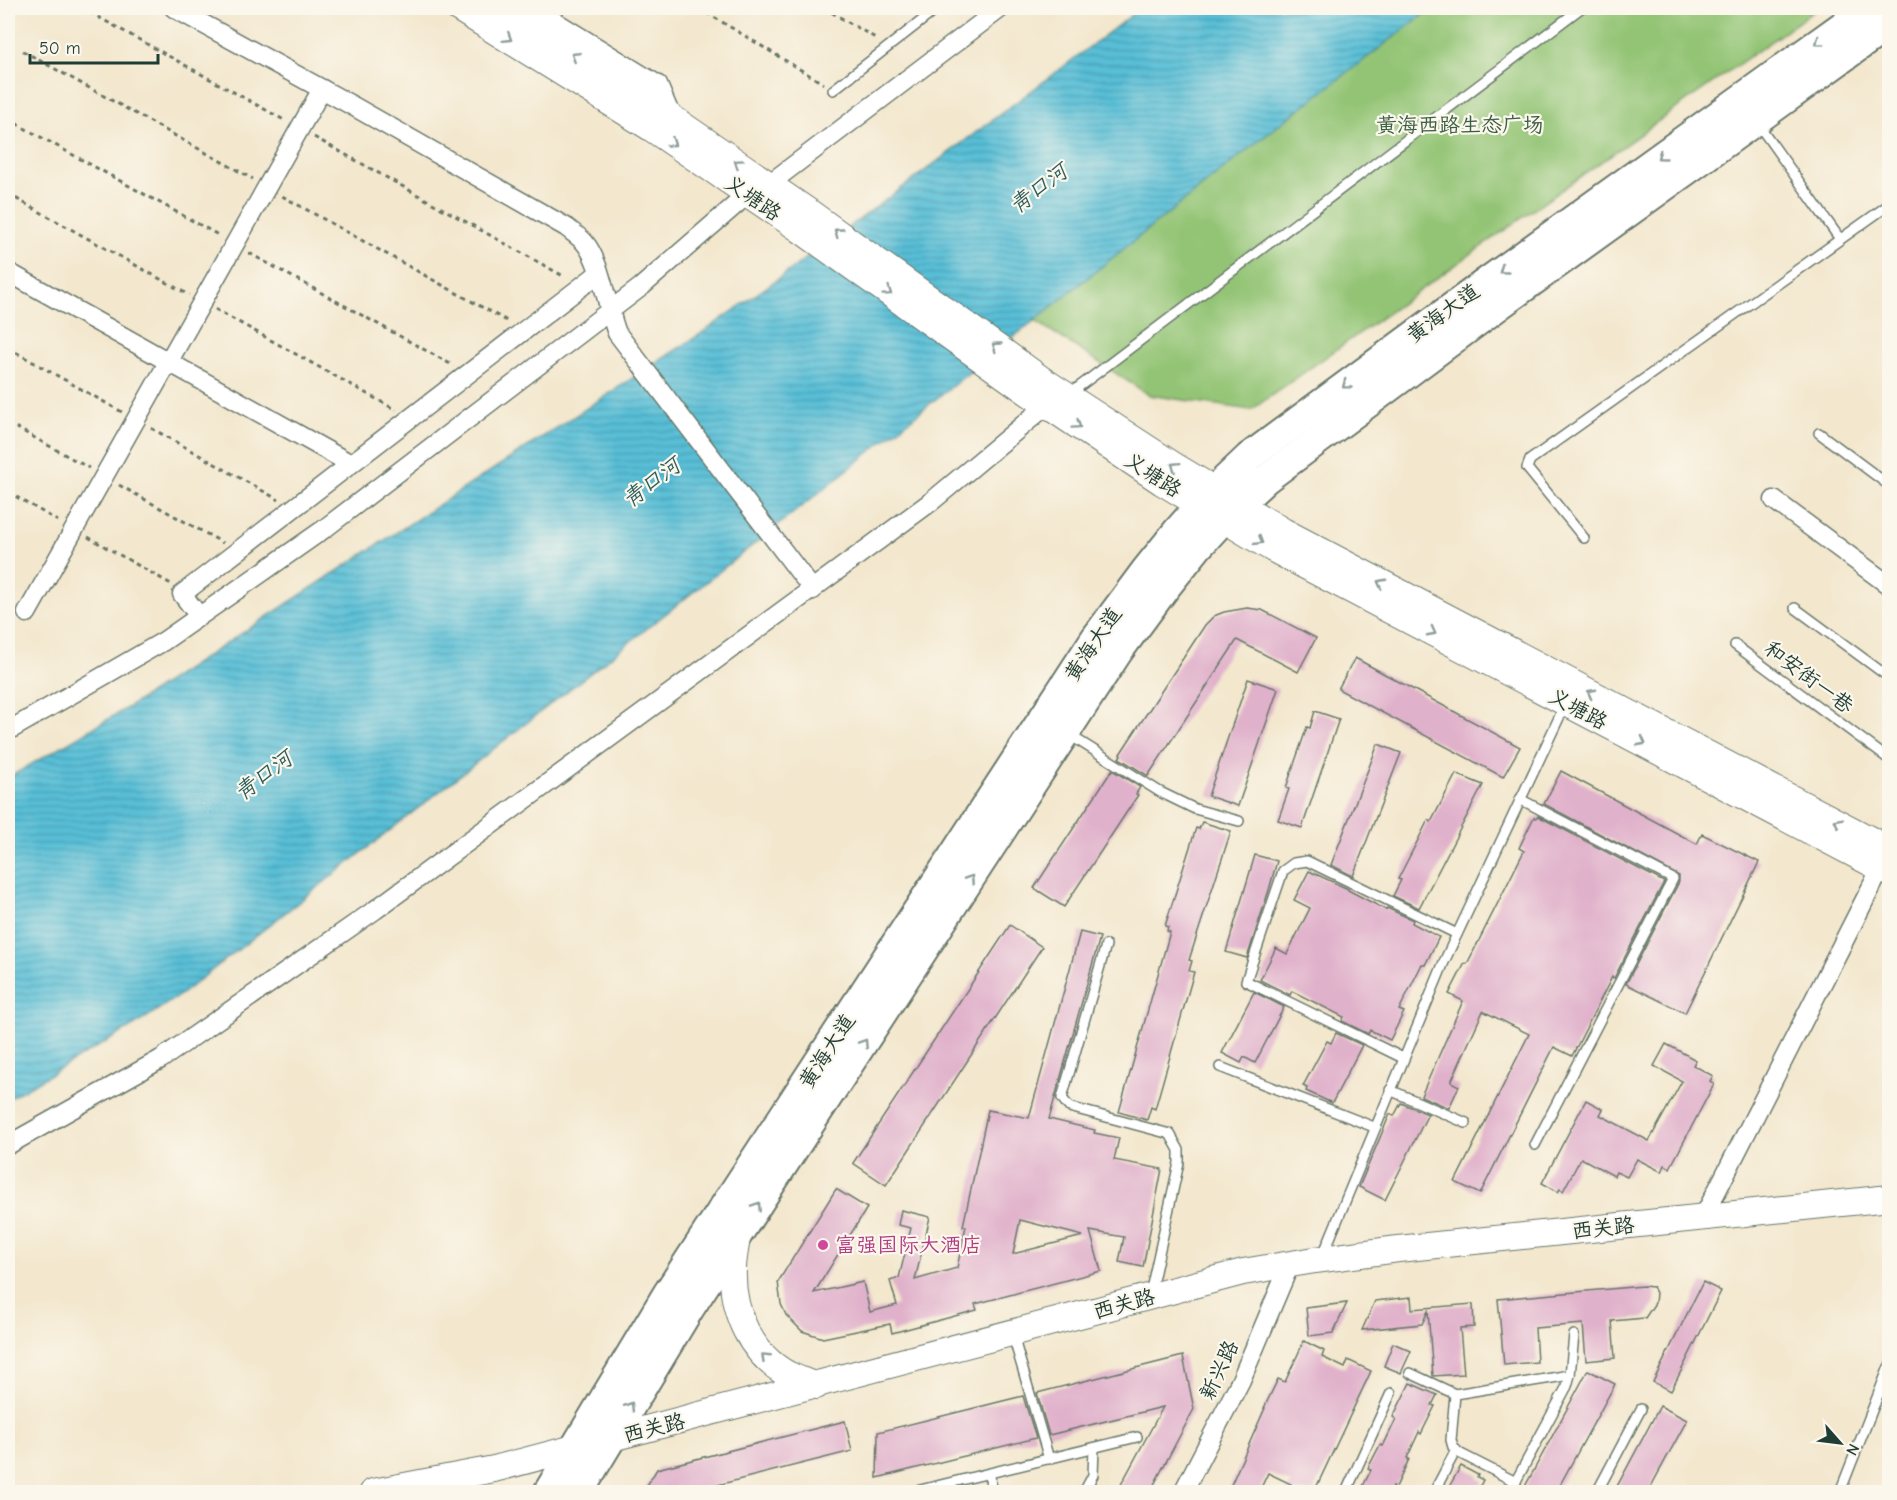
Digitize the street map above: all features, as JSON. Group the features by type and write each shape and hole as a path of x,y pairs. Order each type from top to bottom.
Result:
{"main road":[{"name":"义塘路","path":"458,8 651,128 769,196"},
{"name":"义塘路","path":"497,8 672,118 769,196 1047,394 1219,505 1273,549 1566,703 1887,863"},
{"name":"黄海大道","path":"579,1492 690,1308 1118,652 1166,587 1249,457 1867,8"},
{"name":"黄海大道","path":"548,1492 667,1294 1096,637 1145,571 1219,505 1266,479 1384,390 1890,24"},
{"name":"义塘路","path":"1219,505 1283,531 1887,863"},
{"name":"西关路","path":"373,1492 494,1469 1243,1272 1321,1259 1890,1198"},
{"path":"737,1237 733,1270 742,1327 756,1348 772,1364 789,1375 816,1386"}],"street":[{"path":"174,8 322,88 567,227 584,242 599,273 617,333 813,590"},
{"path":"533,8 658,85 672,118"},
{"path":"8,731 164,640 324,529 641,287 769,196 996,9"},
{"path":"27,613 322,88"},
{"path":"8,272 351,464"},
{"path":"199,616 182,594 599,273"},
{"path":"8,1145 161,1059 375,910 932,501 1047,394"},
{"path":"1774,500 1890,586"},
{"path":"1703,1218 1887,863"},
{"name":"新兴路","path":"1183,1492 1241,1380 1290,1264"}],"lane":[{"path":"833,90 938,8"},
{"path":"1047,394 1581,8"},
{"path":"1756,120 1840,239"},
{"path":"1584,538 1527,468 1530,460 1890,204"},
{"path":"1819,433 1890,486"},
{"path":"1795,608 1890,678"},
{"name":"和安街一巷","path":"1735,645 1890,760"},
{"path":"1321,1259 1374,1127 1457,934 1566,703"},
{"path":"1066,733 1160,792 1195,810 1239,821"},
{"path":"1520,800 1673,879 1534,1145"},
{"path":"1403,1058 1246,981 1283,871 1294,863 1306,861 1457,934"},
{"path":"1106,945 1062,1098 1069,1107 1170,1134 1179,1149 1179,1163 1149,1297"},
{"path":"1220,1067 1374,1127"},
{"path":"1390,1090 1466,1123"},
{"path":"1013,1333 1049,1459"},
{"path":"1510,1492 1567,1386 1574,1335"},
{"path":"1840,1492 1889,1367"},
{"path":"1410,1373 1455,1394 1570,1375"},
{"path":"1346,1492 1391,1393"},
{"path":"1455,1394 1451,1440 1456,1450 1516,1482"},
{"path":"1597,1492 1641,1409"},
{"path":"916,1491 1137,1437"},
{"path":"1084,1492 1093,1475 1094,1448"},
{"path":"1434,1492 1456,1450"},
{"path":"990,1474 991,1492"}],"path":[{"path":"82,8 582,286"},
{"path":"699,8 833,90"},
{"path":"824,8 889,46"},
{"path":"8,423 238,551"},
{"path":"8,492 174,585 182,594"}],"green space":[{"name":"黄海西路生态广场","path":"1432,8 1818,8 1251,410 1149,395 1034,320 1280,124"}],"water":[{"name":"青口河","path":"1141,8 1432,8 1280,124 786,519 183,993 135,1025 8,1099 8,778 132,705 699,335 977,132"}],"building":[{"path":"1247,608 1262,610 1316,638 1298,672 1237,640 1148,776 1119,758 1205,625 1214,616"},
{"path":"1355,658 1520,747 1503,777 1338,689"},
{"path":"1248,679 1278,689 1238,806 1208,796"},
{"path":"1315,711 1339,719 1302,828 1278,820 1289,789 1286,788 1292,770"},
{"path":"1378,744 1401,753 1353,876 1331,865"},
{"path":"1112,770 1140,787 1136,794 1138,795 1064,907 1034,888"},
{"path":"1561,771 1697,844 1702,834 1759,862 1685,1013 1626,984 1679,882 1679,876 1544,804"},
{"path":"1456,774 1483,785 1419,908 1393,896 1401,880 1398,879 1428,820 1431,822"},
{"path":"1538,816 1664,882 1572,1056 1554,1047 1480,1194 1455,1182 1529,1034 1483,1011 1451,1082 1459,1086 1449,1108 1421,1096 1463,1001 1449,994 1465,963 1467,964 1524,851 1519,848 1534,817"},
{"path":"1202,822 1231,831 1189,960 1192,961 1189,971 1194,972 1155,1109 1151,1107 1147,1120 1119,1112 1170,932 1165,926 1196,828 1199,829"},
{"path":"1255,855 1277,861 1247,958 1226,952"},
{"path":"1309,871 1386,910 1387,908 1413,920 1412,923 1439,937 1425,965 1422,964 1399,1010 1404,1012 1390,1040 1370,1030 1368,1034 1342,1021 1344,1017 1292,991 1290,995 1260,980 1276,948 1287,954 1310,908 1294,900"},
{"path":"1010,925 1042,947 886,1185 853,1163"},
{"path":"1080,932 1100,937 1049,1119 1119,1138 1114,1160 1162,1169 1143,1267 1119,1262 1124,1237 1090,1231 1101,1271 975,1304 977,1310 892,1333 890,1324 823,1338 802,1331 786,1315 781,1304 778,1282 836,1189 867,1208 814,1293 863,1282 870,1312 897,1305 890,1281 899,1278 911,1228 898,1225 901,1210 930,1217 915,1280 957,1268 966,1226 963,1226 988,1110 1029,1118","holes":["1020,1220 1083,1236 1013,1254"]},
{"path":"1254,992 1284,1007 1255,1063 1244,1057 1241,1063 1222,1053"},
{"path":"1336,1033 1362,1045 1332,1103 1306,1091 1307,1088 1303,1086 1327,1041 1331,1043"},
{"path":"1666,1044 1696,1060 1693,1065 1713,1076 1710,1081 1714,1084 1670,1168 1665,1165 1662,1172 1637,1159 1627,1177 1616,1172 1614,1176 1581,1158 1563,1191 1560,1189 1558,1192 1542,1183 1586,1100 1603,1109 1600,1115 1649,1141 1682,1081 1654,1066"},
{"path":"1401,1103 1428,1114 1385,1200 1359,1187 1390,1114 1394,1116"},
{"path":"1703,1282 1721,1291 1671,1391 1653,1382"},
{"path":"1653,1287 1656,1293 1655,1303 1645,1318 1612,1321 1615,1358 1586,1361 1583,1324 1535,1328 1537,1362 1504,1365 1498,1299"},
{"path":"1411,1297 1412,1309 1473,1304 1474,1327 1460,1328 1464,1374 1433,1376 1428,1311 1422,1324 1362,1330 1375,1301"},
{"path":"1347,1303 1333,1333 1309,1336 1306,1308"},
{"path":"1304,1341 1324,1351 1322,1357 1345,1368 1348,1360 1371,1371 1314,1492 1287,1492 1291,1484 1268,1473 1259,1492 1233,1492 1235,1489 1230,1487 1264,1408 1278,1379 1285,1382"},
{"path":"1393,1343 1411,1351 1401,1373 1384,1366"},
{"path":"1183,1356 1194,1409 1150,1492 1117,1492 1163,1407 1049,1435 1037,1393"},
{"path":"1588,1370 1615,1384 1556,1492 1522,1492"},
{"path":"1410,1383 1437,1395 1432,1405 1435,1406 1421,1434 1419,1432 1396,1487 1393,1486 1390,1492 1360,1492 1371,1470 1368,1468 1380,1445 1383,1446 1396,1419 1393,1417"},
{"path":"1023,1396 1036,1438 877,1478 878,1432"},
{"path":"1660,1406 1687,1420 1648,1492 1614,1492"},
{"path":"845,1421 852,1451 690,1492 643,1492 657,1469"},
{"path":"1461,1466 1483,1480 1477,1492 1446,1492"}],"place":[{"name":"富强国际大酒店","path":"823,1245"}]}
